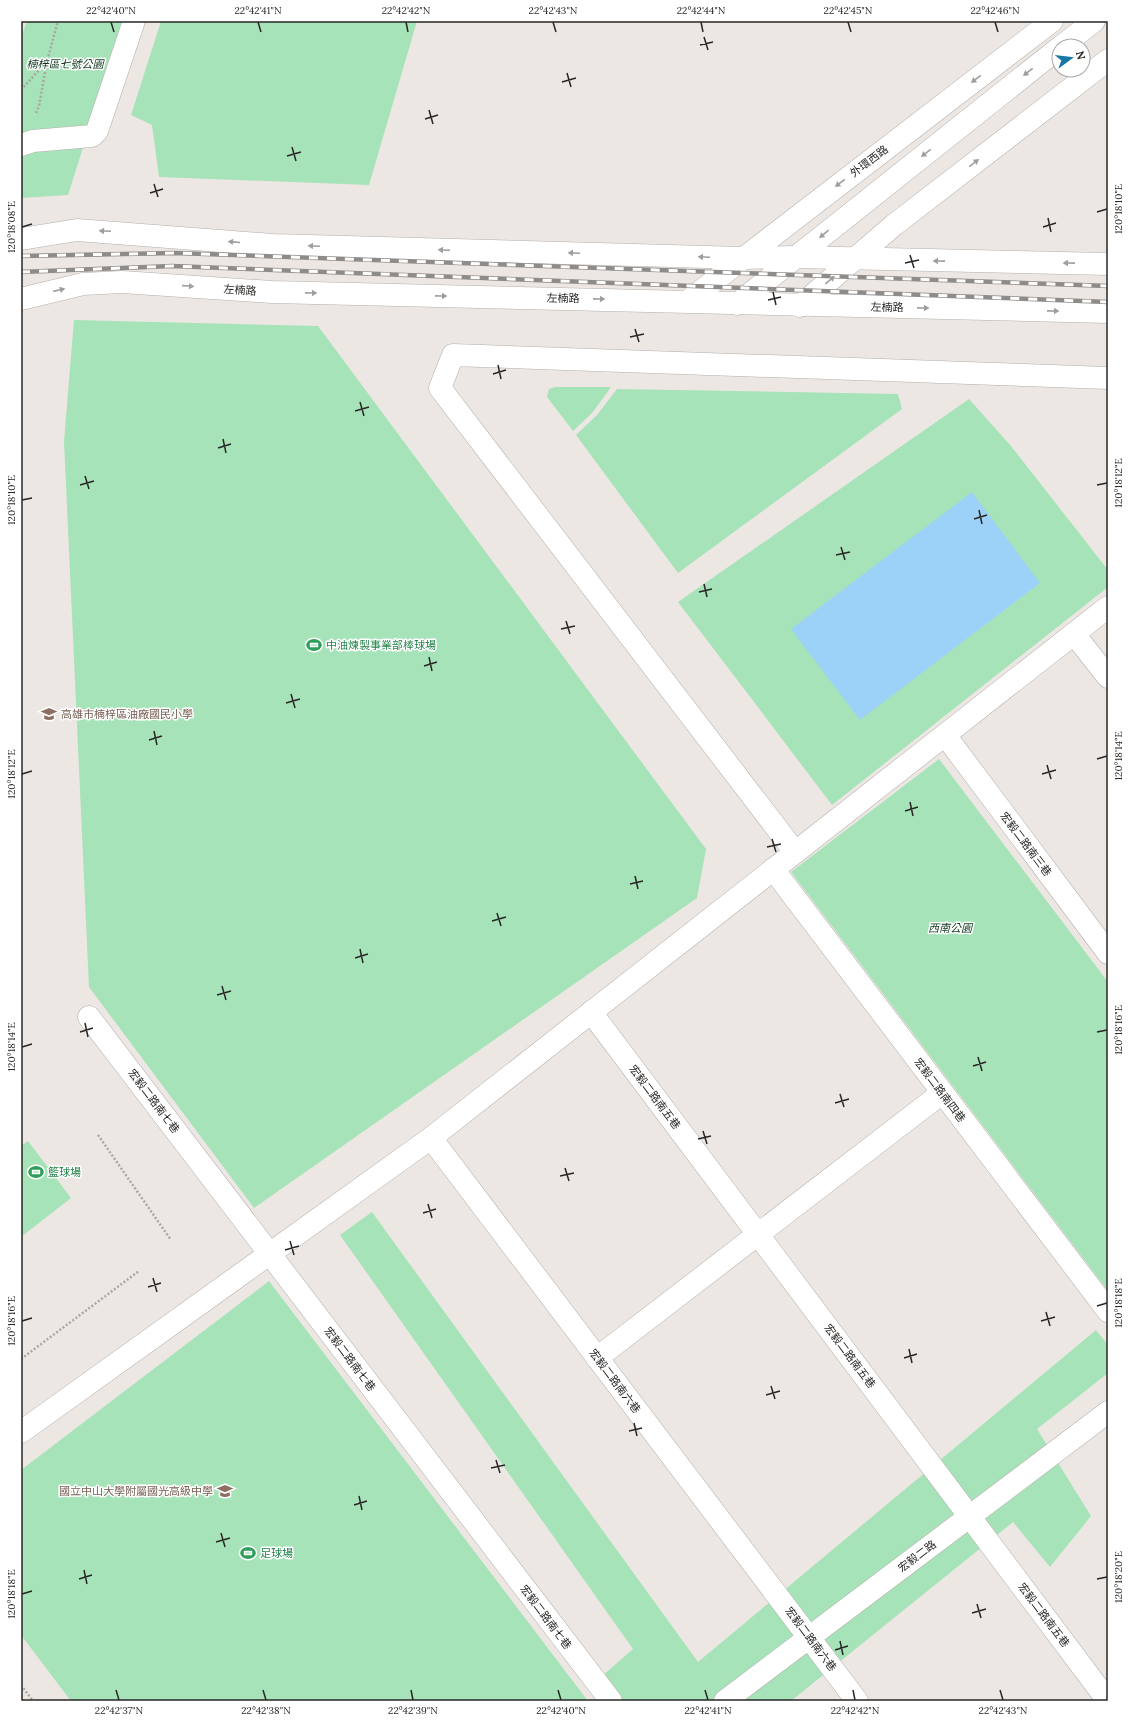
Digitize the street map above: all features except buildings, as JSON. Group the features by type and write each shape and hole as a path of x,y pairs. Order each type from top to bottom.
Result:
{"street":[{"path":"21,145 33,140 92,136 97,131 134,21"},
{"name":"外環西路","path":"688,301 1052,21"},
{"path":"1072,38 1094,21"},
{"path":"737,304 1051,54"},
{"path":"800,306 894,225 1108,60"},
{"path":"21,239 77,230 121,232 273,245 743,258 1108,264"},
{"name":"左楠路","path":"21,299 83,284 122,282 272,292 688,301 800,306 1108,312"},
{"path":"795,852 440,388 453,355 1108,378"},
{"path":"21,1432 269,1252 431,1138 1108,607"},
{"path":"1074,634 1108,677"},
{"name":"宏毅二路南三巷","path":"945,735 1108,953"},
{"name":"宏毅二路南四巷","path":"773,870 1108,1311"},
{"name":"宏毅二路南五巷","path":"591,1012 1108,1701"},
{"name":"宏毅二路南七巷","path":"89,1017 611,1701"},
{"path":"597,1358 942,1093"},
{"name":"宏毅二路南六巷","path":"431,1138 857,1701"},
{"name":"宏毅二路","path":"725,1701 1108,1412"}],"path":[{"path":"34,117 39,106 47,61 58,21"},
{"path":"21,90 47,61"},
{"path":"98,1135 171,1240"},
{"path":"21,1360 139,1271"},
{"path":"21,1685 33,1701"}],"green space":[{"name":"楠梓區七號公園","path":"27,21 123,21 68,195 21,198 21,37"},
{"path":"161,21 417,21 369,185 159,177 152,125 131,115"},
{"name":"中油煉製事業部棒球場","path":"74,320 318,326 706,849 697,898 254,1208 89,987 64,441"},
{"path":"555,387 611,387 593,412 573,431 547,397 549,389"},
{"path":"617,389 898,394 902,409 678,573 576,435 597,415"},
{"path":"969,399 1011,446 1108,570 1108,587 832,805 678,602"},
{"name":"西南公園","path":"939,759 1108,982 1108,1291 791,872"},
{"name":"籃球場","path":"28,1141 71,1198 21,1237 21,1146"},
{"path":"372,1212 698,1662 1096,1330 1108,1345 1108,1373 1037,1429 1091,1516 1050,1567 1013,1522 791,1701 620,1701 601,1677 633,1649 340,1235"},
{"name":"足球場","path":"269,1281 588,1701 71,1701 21,1635 21,1470"}],"water":[{"path":"972,492 1040,583 860,720 791,629"}],"railway":[{"path":"21,256 175,253 1108,286"},
{"path":"21,272 172,266 1108,302"}],"place":[{"name":"中油煉製事業部棒球場","path":"314,645"},
{"name":"高雄市楠梓區油廠國民小學","path":"49,714"},
{"name":"籃球場","path":"36,1172"},
{"name":"國立中山大學附屬國光高級中學","path":"225,1491"},
{"name":"足球場","path":"248,1553"}]}
